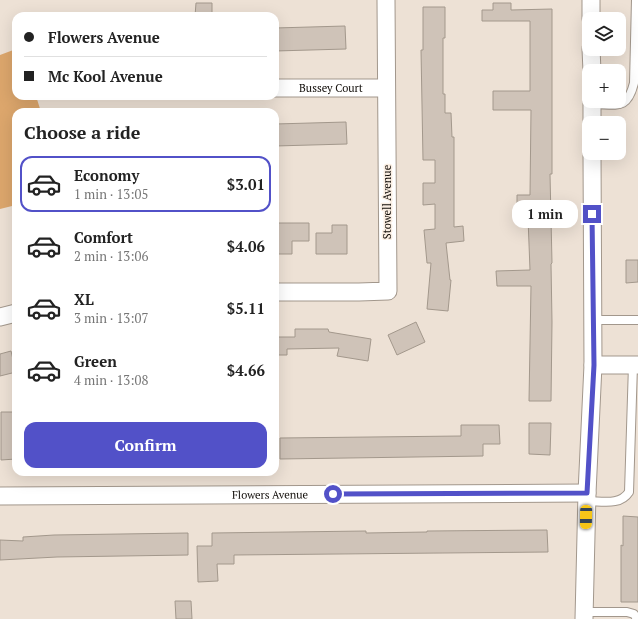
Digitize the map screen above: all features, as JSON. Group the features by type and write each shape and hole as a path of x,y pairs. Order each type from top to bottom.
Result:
{"street":[{"name":"Stowell Avenue","path":"279,292 388,291 386,0"},
{"path":"591,0 591,12"},
{"name":"Bussey Court","path":"279,88 386,88"},
{"path":"584,616 587,497 594,365 592,160"},
{"path":"0,317 12,314"},
{"path":"594,365 636,365"},
{"name":"Flowers Avenue","path":"0,496 587,497"}],"lane":[{"path":"626,102 631,94 634,83 636,0"},
{"path":"593,320 638,320"},
{"path":"587,497 621,501 629,492 636,365"},
{"path":"584,616 627,612 634,614 637,619"}],"shaded area":[{"path":"12,50 12,100 37,100 40,108 12,108 12,206 0,209 0,55"}],"building":[{"path":"196,3 212,3 212,12 195,12"},
{"path":"493,3 511,3 511,10 552,9 552,174 550,174 552,263 551,401 529,401 531,286 497,286 496,271 530,270 528,218 517,218 517,195 530,195 531,110 493,110 493,91 530,91 530,21 482,21 482,10 493,10"},
{"path":"423,7 445,7 445,38 443,38 443,94 445,94 445,113 451,113 452,137 454,137 454,227 463,226 464,241 446,243 451,280 448,311 427,309 431,263 427,263 424,230 435,229 435,204 423,205 423,183 435,183 435,160 423,160 421,50 423,50"},
{"path":"345,26 346,49 279,51 279,28"},
{"path":"346,122 347,144 279,146 279,124"},
{"path":"279,223 309,223 309,241 292,241 292,254 279,254"},
{"path":"332,225 347,225 347,254 316,254 316,233 332,233"},
{"path":"626,260 638,260 638,282 626,283"},
{"path":"416,322 425,342 397,355 388,335"},
{"path":"295,329 328,329 329,332 371,339 368,361 337,356 339,348 287,349 287,355 279,355 279,337 295,337"},
{"path":"11,351 12,373 0,376 0,354"},
{"path":"1,412 12,412 12,459 1,460"},
{"path":"529,423 551,423 550,455 529,454"},
{"path":"461,425 499,425 500,444 483,444 483,456 280,459 280,438 461,436"},
{"path":"623,516 638,517 638,602 621,602 621,545 623,546"},
{"path":"547,530 548,552 234,555 234,564 217,564 218,581 198,582 197,546 212,546 212,533 366,531 366,533"},
{"path":"188,533 188,555 57,557 0,560 0,540 23,541 23,537 54,535"},
{"path":"175,601 191,601 192,619 176,619"}],"route":[{"path":"333,494 587,493 594,365 592,214"}]}
